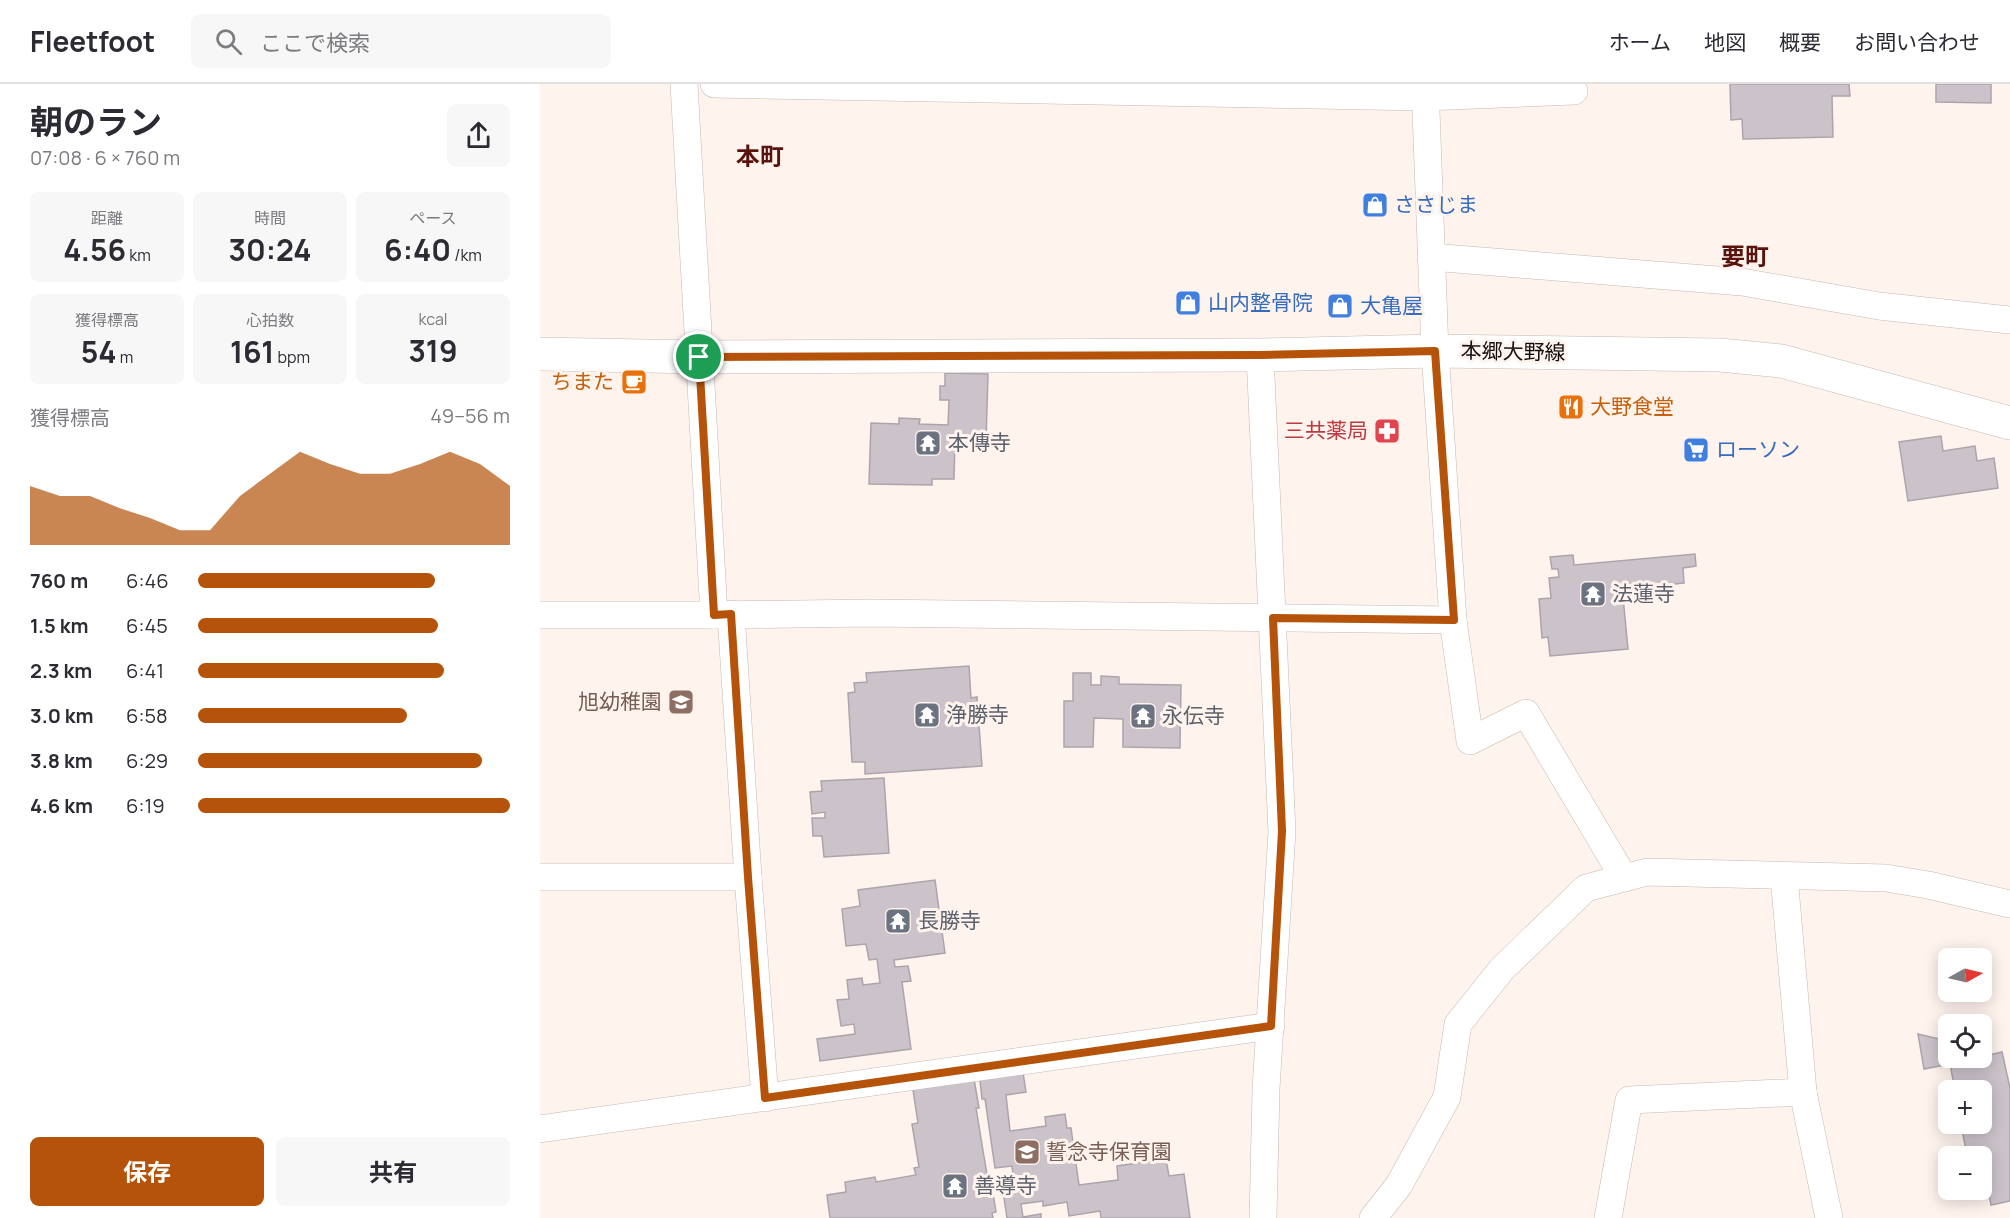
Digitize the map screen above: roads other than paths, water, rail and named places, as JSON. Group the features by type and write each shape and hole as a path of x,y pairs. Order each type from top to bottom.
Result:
{"main road":[{"name":"本郷大野線","path":"540,354 699,357 1260,355 1435,351 1720,355 1781,361 2010,423"}],"street":[{"path":"684,84 699,357 748,877 765,1098"},
{"path":"714,84 1574,91"},
{"path":"1425,90 1435,351 1454,620 1470,741 1526,713 1624,878"},
{"path":"1431,256 1742,282 1879,306 2010,320"},
{"path":"1260,355 1282,831 1266,1089 1263,1218"},
{"path":"540,615 869,613 1454,620"},
{"path":"1374,1218 1399,1185 1447,1097 1458,1024 1502,969 1586,888 1647,872 1886,878 2010,904"},
{"path":"1784,876 1803,1092 1829,1218"},
{"path":"540,877 748,877"},
{"path":"540,1129 1271,1026"},
{"path":"1608,1218 1629,1100 1803,1092"}],"place":[{"name":"ささじま","path":"1375,205"},
{"name":"山内整骨院","path":"1188,303"},
{"name":"大亀屋","path":"1340,306"},
{"name":"ちまた","path":"634,382"},
{"name":"大野食堂","path":"1571,407"},
{"name":"三共薬局","path":"1387,431"},
{"name":"本傳寺","path":"928,443"},
{"name":"ローソン","path":"1696,450"},
{"name":"法蓮寺","path":"1593,594"},
{"name":"旭幼稚園","path":"681,702"},
{"name":"浄勝寺","path":"927,715"},
{"name":"永伝寺","path":"1143,716"},
{"name":"長勝寺","path":"898,921"},
{"name":"誓念寺保育園","path":"1027,1152"},
{"name":"善導寺","path":"955,1186"}],"district":[{"name":"本町","path":"760,157"},
{"name":"要町","path":"1745,257"}]}
